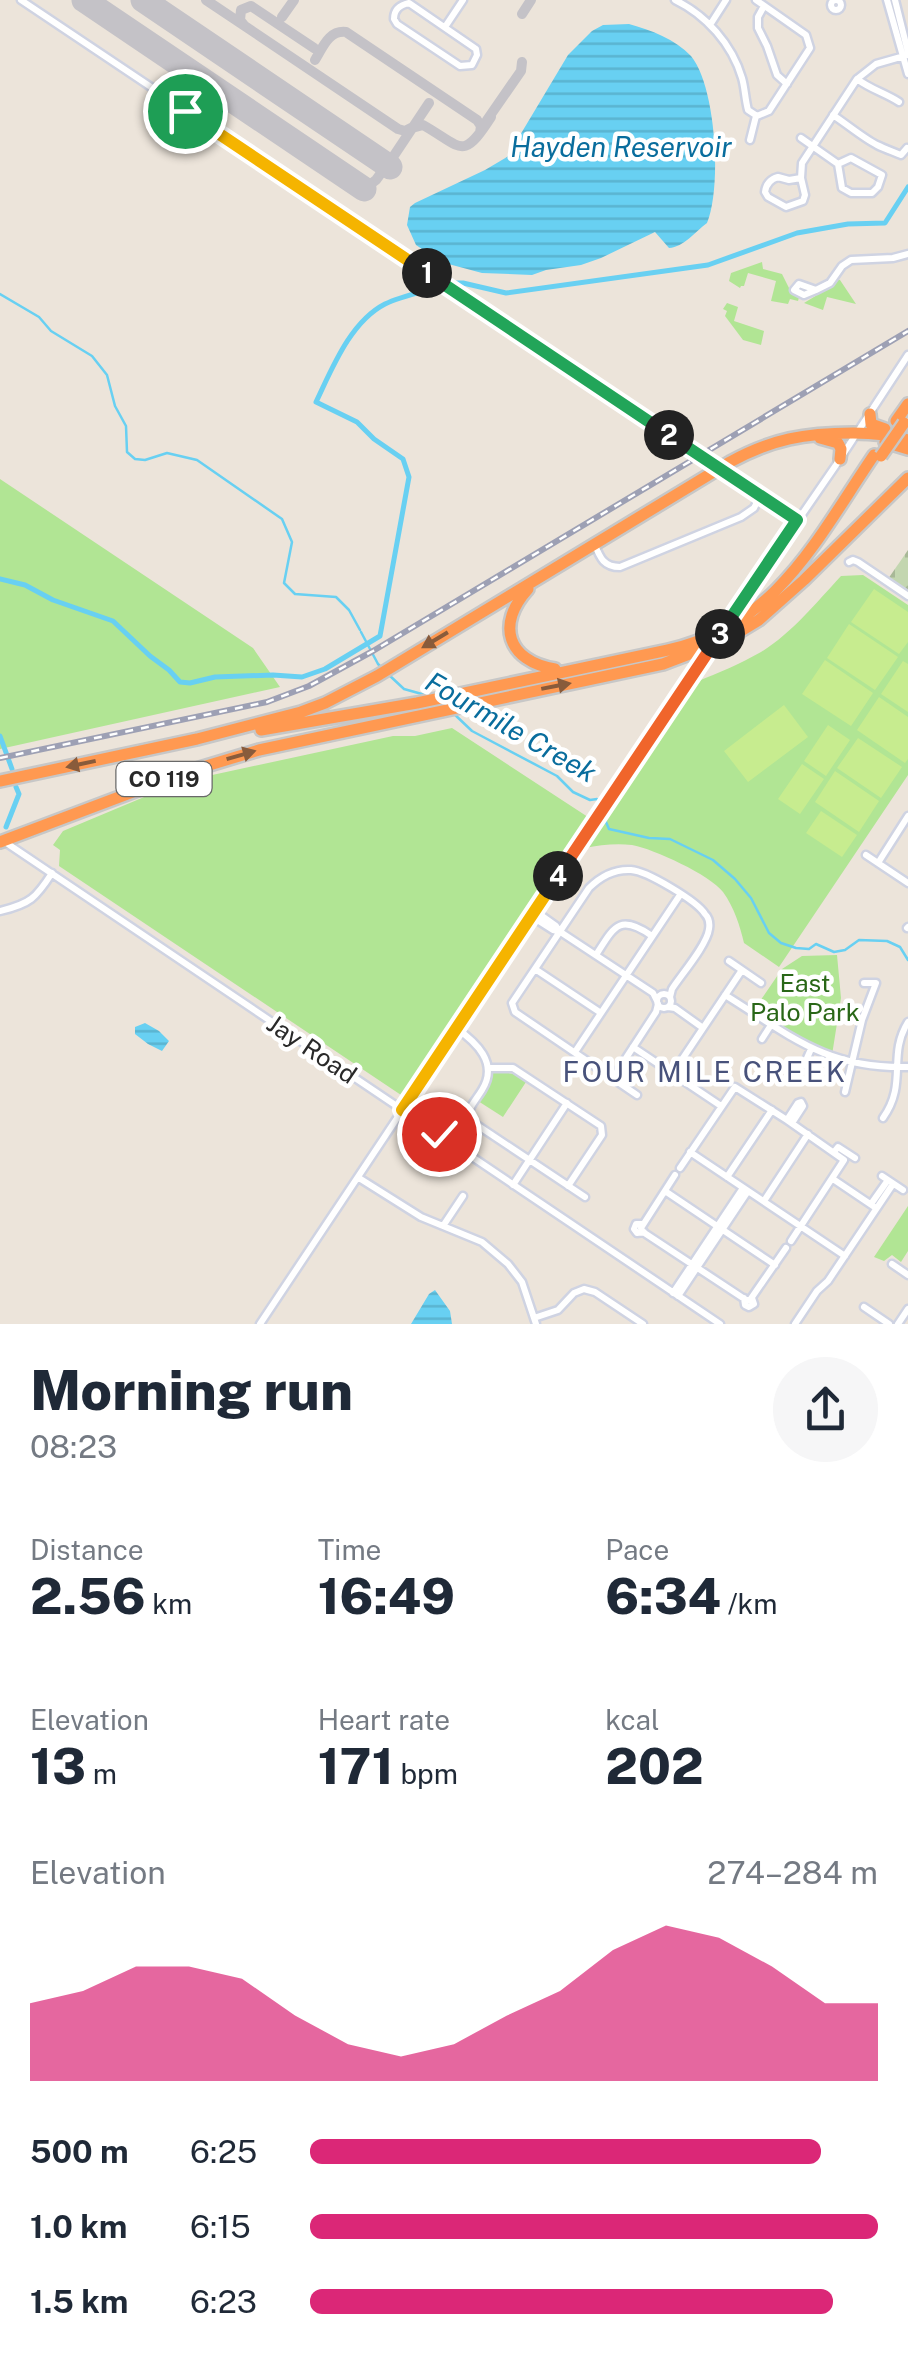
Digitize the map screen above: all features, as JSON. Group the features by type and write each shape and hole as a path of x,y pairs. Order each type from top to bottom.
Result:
{"highway":[{"path":"198,739 417,702 685,646 718,634 762,606 787,579 877,456 905,428 908,404"},
{"path":"870,414 872,425 905,428"},
{"name":"CO 119","path":"0,781 198,739 314,708 376,676 759,448 806,434 905,428"},
{"path":"857,433 908,449"},
{"path":"806,434 838,443 840,459"},
{"path":"778,603 808,565 877,456"},
{"path":"884,502 908,478"},
{"name":"CO 119","path":"2,842 133,791 270,747 663,664 698,653 748,628 884,502 908,490"},
{"path":"538,579 512,610 511,638 518,652 531,662 569,670"}],"street":[{"path":"21,0 797,520"},
{"path":"445,27 463,0"},
{"path":"674,0 710,25 732,54 741,74 748,110 756,116"},
{"path":"710,25 726,0"},
{"path":"756,0 806,34 810,42 808,53 767,113 756,116"},
{"path":"887,0 906,54"},
{"path":"895,0 908,74"},
{"path":"409,3 445,27 476,49 472,65 460,66 396,24 394,15 401,4 409,3"},
{"path":"764,6 758,28 777,75 788,84"},
{"path":"801,178 774,178 766,187 766,195 782,206 801,204 805,196 802,163 857,78 876,64 906,54"},
{"path":"857,78 899,102"},
{"path":"833,115 898,155 907,148"},
{"path":"750,140 756,116"},
{"path":"802,138 838,164 842,188 847,192 872,193 882,178 856,159 838,164"},
{"path":"816,290 830,283 850,260 908,254"},
{"path":"260,1324 908,355"},
{"path":"754,508 760,496"},
{"path":"594,545 606,564 620,567 770,502"},
{"path":"848,562 858,562 908,596"},
{"path":"878,862 908,816"},
{"name":"Jay Road","path":"2,842 720,1324"},
{"path":"866,855 908,882"},
{"path":"615,1075 707,937 710,925 703,911 680,894 646,873 630,870 615,871 592,884 512,1007 575,1052 615,1075 628,1080 625,1086 638,1095"},
{"path":"0,911 26,904 52,873"},
{"path":"575,1052 680,894"},
{"path":"533,914 704,1028"},
{"path":"596,955 612,930 622,924 638,926 652,936"},
{"path":"729,961 762,983"},
{"path":"535,969 600,1013"},
{"path":"673,1074 742,970"},
{"path":"845,1092 862,1020 876,984 864,983"},
{"path":"726,995 811,1050 852,1063 908,1067"},
{"path":"883,1118 898,1086 898,1044 908,1022"},
{"path":"762,1040 772,1025"},
{"path":"456,1028 478,1046 488,1068 485,1085 467,1116 470,1121 584,1198"},
{"path":"633,1047 721,1106"},
{"path":"804,1065 811,1050"},
{"path":"488,1068 512,1068 601,1126 602,1136 568,1186"},
{"path":"737,1088 844,1160 748,1299 643,1229 721,1106 737,1088"},
{"path":"513,1185 567,1103"},
{"path":"727,1177 772,1110"},
{"path":"764,1202 808,1134"},
{"path":"834,1152 838,1146 855,1158"},
{"path":"690,1152 845,1256"},
{"path":"359,1178 407,1209 482,1242 508,1264 524,1287 535,1321 553,1313 574,1293 589,1290 643,1324"},
{"path":"833,1179 874,1206"},
{"path":"795,1324 845,1256 888,1180 903,1190"},
{"path":"675,1294 746,1189"},
{"path":"664,1191 775,1265"},
{"path":"443,1226 463,1196"},
{"path":"892,1264 908,1275"},
{"path":"864,1307 889,1324"},
{"path":"898,1324 908,1308"}],"green space":[{"path":"762,262 763,269 782,274 791,292 800,294 798,301 771,301 776,281 748,273 740,288 729,281 731,273"},
{"path":"837,279 856,304 827,297 823,310 804,303 832,286"},
{"path":"727,303 738,307 734,321 764,331 761,345 743,340 725,316 727,311 723,309"},
{"path":"0,479 253,648 280,687 0,749"},
{"path":"908,550 908,592 888,579"},
{"path":"863,575 908,605 908,775 779,967 744,943 727,898 706,878 642,847 585,848 696,682 761,652 783,636 841,576"},
{"path":"874,589 908,612 908,642 899,654 851,622"},
{"path":"849,624 898,657 875,690 827,658"},
{"path":"825,660 873,693 851,726 802,694"},
{"path":"903,661 908,664 908,712 881,694"},
{"path":"879,697 908,717 905,763 857,730"},
{"path":"784,705 808,737 748,782 724,751"},
{"path":"828,725 850,740 826,776 804,761"},
{"path":"452,728 591,819 404,1097 59,866 60,850 53,845 63,831 180,782 393,736"},
{"path":"858,738 902,767 881,798 837,768"},
{"path":"802,764 824,779 800,814 778,799"},
{"path":"835,771 879,801 859,832 815,802"},
{"path":"821,811 857,835 842,857 806,833"},
{"name":"East Palo Park","path":"837,955 841,998 832,1055 754,1010 782,969 802,956"},
{"path":"490,1070 514,1074 526,1082 503,1117 478,1101 490,1080"},
{"path":"908,1206 908,1251 901,1262 892,1255 884,1261 874,1257"}],"water":[{"name":"Hayden Reservoir","path":"629,24 678,45 699,70 714,137 714,186 707,223 674,247 669,248 655,232 581,265 532,275 482,273 441,262 416,245 407,225 410,207 507,157 568,55 603,25"},
{"path":"145,1023 169,1041 162,1051 135,1034 135,1027"},
{"path":"435,1290 450,1311 452,1324 411,1324 429,1294"}],"waterway":[{"path":"448,283 506,293 708,265 797,233 848,224 885,223 908,187"},
{"path":"0,579 25,585 53,600 113,621 180,682 215,677 302,677 325,669 380,636 409,477 403,459 357,422 316,402 343,347 362,322 385,304 439,287"},
{"name":"Fourmile Creek","path":"0,294 92,356 107,375 115,406 126,426 127,452 135,459 167,453 197,460 282,519 292,542 284,583 295,594 336,597 360,630"},
{"name":"Fourmile Creek","path":"361,632 383,669"},
{"name":"Fourmile Creek","path":"389,675 404,689 429,696"},
{"name":"Fourmile Creek","path":"452,712 472,731 557,776 573,792 597,799 601,807"},
{"path":"0,736 12,769"},
{"path":"6,827 19,794 16,787"},
{"path":"603,815 609,829 670,839 713,860 751,898 769,933 781,943 809,949 816,944 834,952 859,940 887,941 900,947 908,960"}],"taxiway":[{"path":"206,0 398,129 413,127"},
{"path":"282,17 294,0"},
{"path":"522,14 531,0"},
{"path":"244,25 241,10 251,6 314,48"},
{"path":"315,60 331,37 346,32 477,120 480,133"},
{"path":"487,120 521,71 522,62"},
{"path":"376,157 393,157 429,103"},
{"path":"412,128 423,125 461,146 474,140 491,117"},
{"path":"364,189 392,158"}],"runway":[{"path":"84,0 364,189"},
{"path":"143,0 390,167"}],"railway":[{"path":"0,758 267,702 309,686 908,331"}],"district":[{"name":"FOUR MILE CREEK","path":"705,1072"}],"route":[{"path":"185,111 797,520 402,1110 439,1134"}]}
